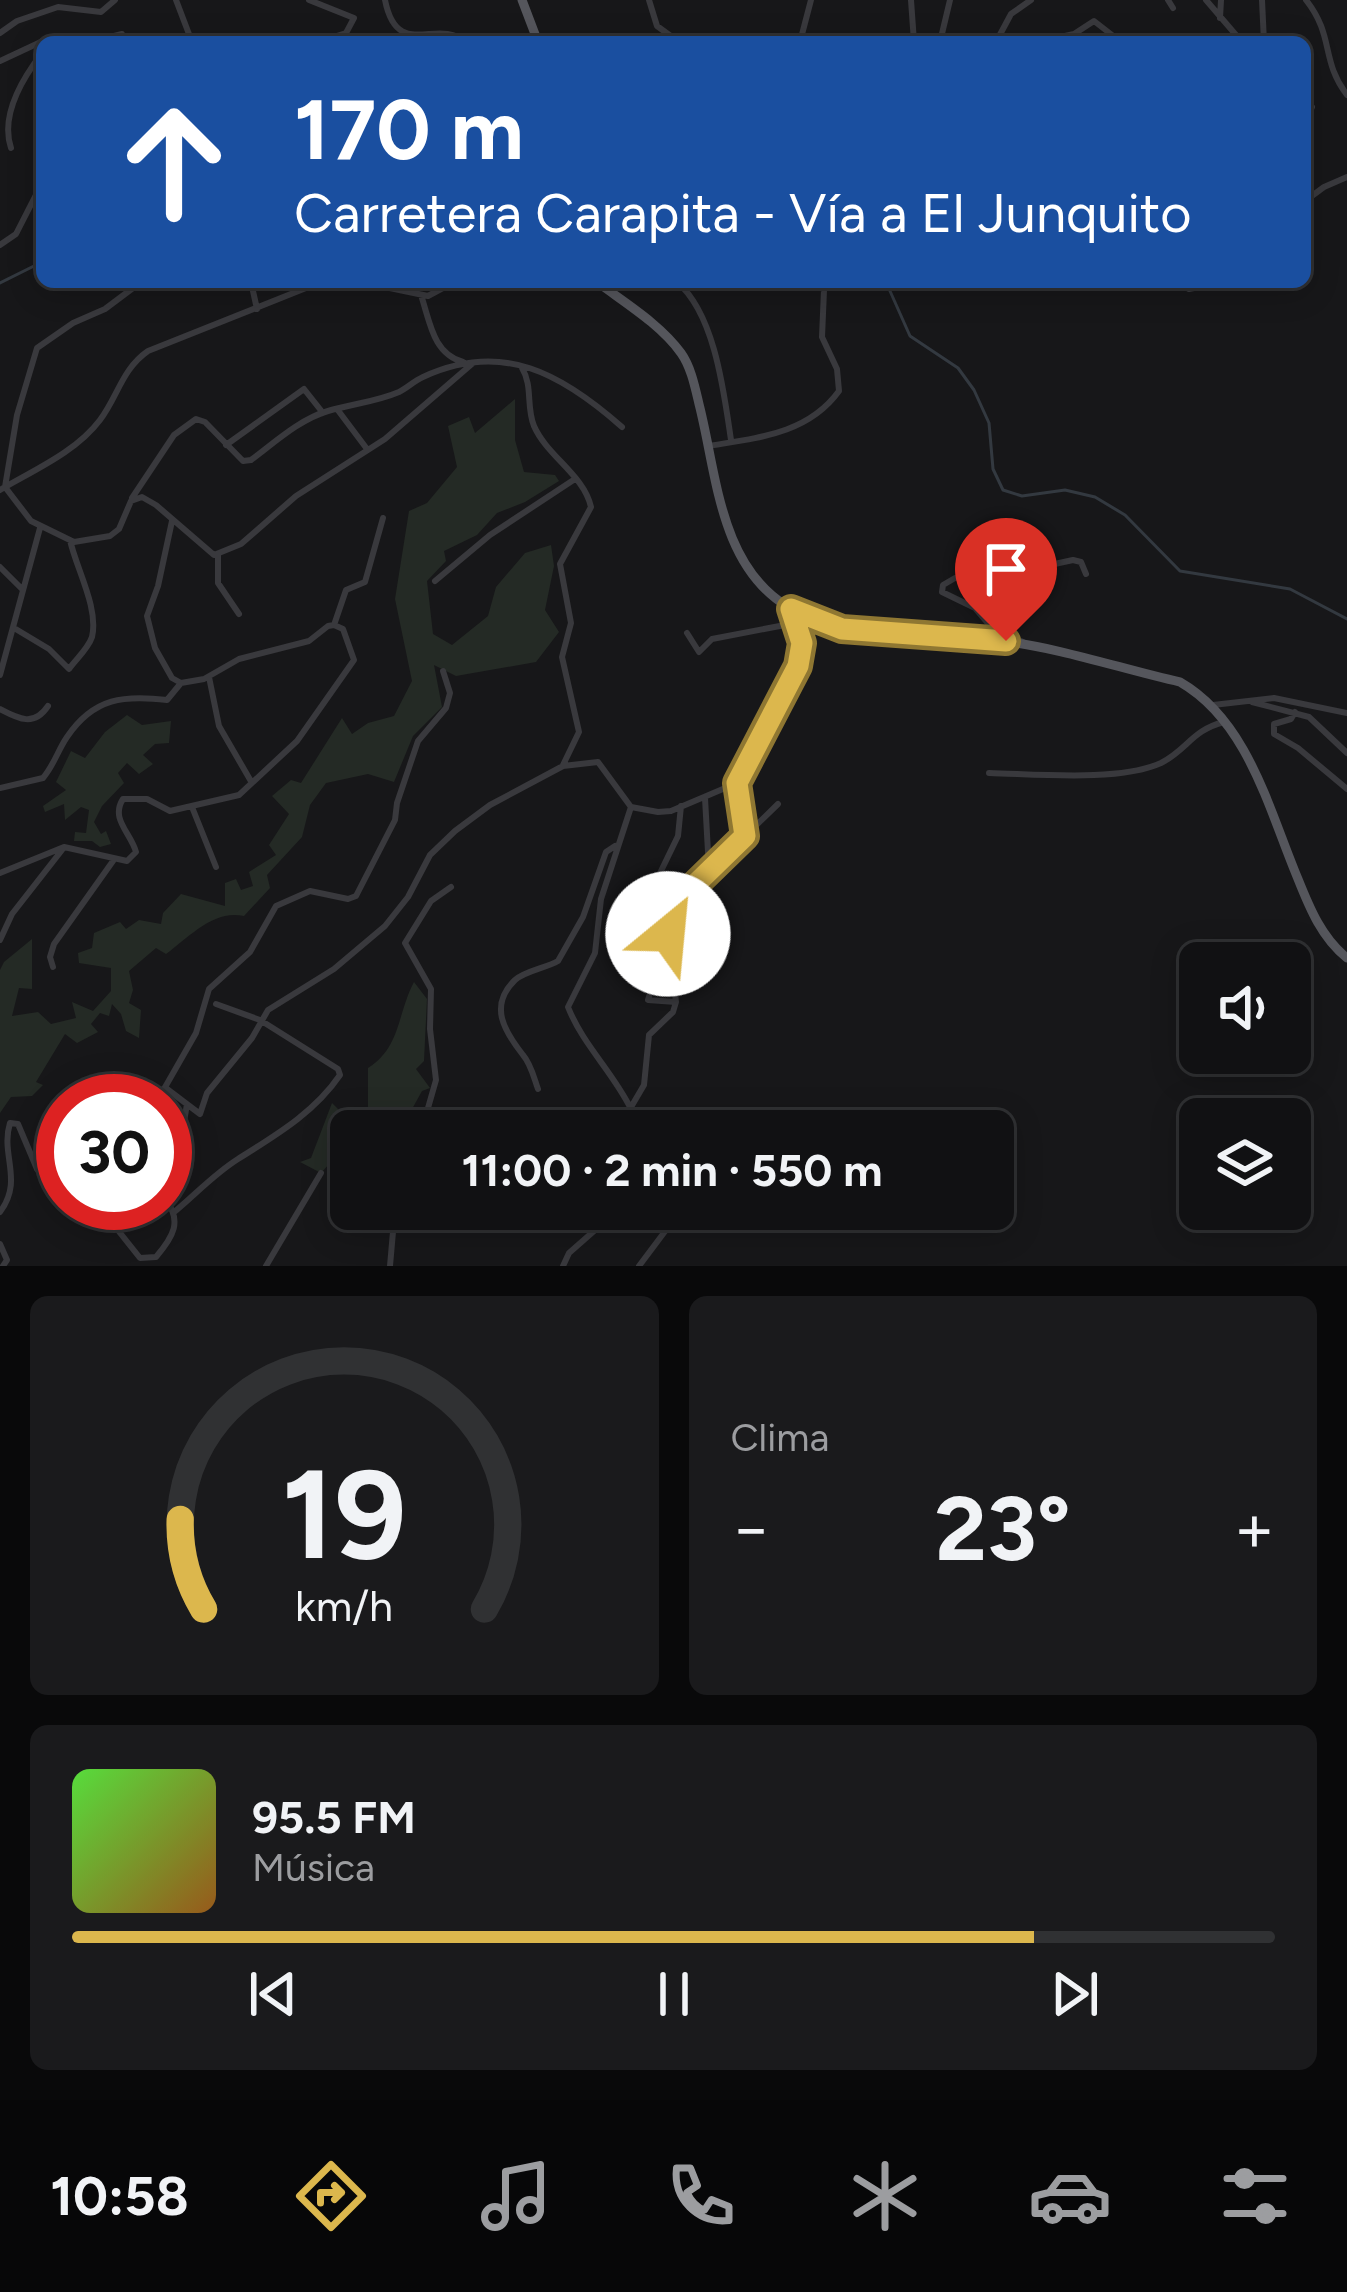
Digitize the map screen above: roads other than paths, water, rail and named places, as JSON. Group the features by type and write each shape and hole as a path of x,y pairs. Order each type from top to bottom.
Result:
{"main road":[{"path":"522,0 536,36"},
{"path":"605,288 682,354 693,380 727,526 759,582 789,607 842,629 1006,641 1180,682 1228,722 1315,917 1347,958"}],"street":[{"path":"0,33 17,21 58,8 101,12 115,0"},
{"path":"176,0 190,36"},
{"path":"309,0 354,18 354,25 337,36"},
{"path":"385,0 393,25 403,33 459,36"},
{"path":"649,0 657,26 671,36"},
{"path":"802,36 811,0"},
{"path":"911,0 914,36"},
{"path":"941,36 950,0"},
{"path":"999,36 1011,14 1030,0"},
{"path":"1206,0 1237,36"},
{"path":"1220,17 1221,0"},
{"path":"1262,0 1264,36"},
{"path":"1306,0 1324,27 1330,69 1347,95"},
{"path":"1064,36 1094,21 1113,36"},
{"path":"0,61 36,47"},
{"path":"10,148 3,134 7,109 36,63"},
{"path":"1311,197 1347,177"},
{"path":"0,245 16,235 36,195"},
{"path":"133,288 38,348 9,456 3,488 40,526 70,540 86,543 119,529 146,472 189,422 205,422 243,460 251,460 323,412 400,391 421,378 473,363 501,361 548,373 578,388 622,427"},
{"path":"252,288 257,308"},
{"path":"3,488 87,435 134,361 190,332 306,288"},
{"path":"389,288 421,295 445,288"},
{"path":"681,288 695,307 715,354 731,442"},
{"path":"709,446 796,427 839,392 837,369 822,337 822,288"},
{"path":"421,295 439,347 446,356 473,363"},
{"path":"218,555 241,544 296,496 421,412 473,363"},
{"path":"520,365 528,378 535,430 589,498 591,508 560,564 571,622 562,657 579,732 563,766"},
{"path":"226,445 304,389 323,412"},
{"path":"337,409 368,451"},
{"path":"0,451 9,456"},
{"path":"435,581 490,536 575,479"},
{"path":"131,501 148,499 218,555"},
{"path":"0,788 43,778 79,724 107,704 125,696 167,700 181,683 209,677 231,661 309,641 334,625 346,590 365,582 383,518"},
{"path":"172,520 147,616 155,648 172,678 181,683"},
{"path":"0,675 40,526"},
{"path":"0,629 49,650 68,669 85,650 92,637 92,622 70,540"},
{"path":"218,555 218,583 239,614"},
{"path":"1031,647 992,628 975,608 949,598 942,592 943,585 955,578 1013,573 1073,560 1081,562 1086,574"},
{"path":"0,567 23,591"},
{"path":"688,633 699,652 712,639 785,625 789,607"},
{"path":"192,1108 200,1114 207,1093 252,1038 268,1010 334,969 372,938 407,897 430,855 490,805 563,766 598,762 631,806 658,812 705,799 737,783 798,666 802,643 789,607"},
{"path":"0,873 64,847 127,861 136,852 120,821 123,799 147,799 170,811 239,795 297,741 352,666 353,648 343,629 334,625"},
{"path":"173,1074 196,1033 209,989 250,952 276,907 310,891 348,899 356,896 395,820 418,741 446,708 450,693 443,671"},
{"path":"209,677 219,726 252,784"},
{"path":"1213,705 1274,698 1347,712"},
{"path":"1243,700 1309,717 1347,753"},
{"path":"0,709 32,720 41,717 48,706"},
{"path":"1295,712 1291,719 1274,724 1274,734 1347,789"},
{"path":"989,773 1095,775 1158,764 1204,727 1228,722"},
{"path":"737,783 745,836"},
{"path":"705,799 709,871"},
{"path":"631,1109 644,1085 649,1035 673,1012 676,1002 661,871 678,836 682,804"},
{"path":"668,911 778,805"},
{"path":"631,806 597,915 595,952 568,1007 584,1042 631,1109"},
{"path":"192,807 216,867"},
{"path":"538,1089 525,1057 500,1022 506,997 519,976 558,961 583,916 606,852 617,844"},
{"path":"0,940 12,914 64,847"},
{"path":"53,967 54,944 113,861"},
{"path":"428,1110 436,1080 431,989 405,943 431,901 451,887"},
{"path":"668,934 647,1000 676,1002"},
{"path":"192,1190 277,1137 313,1107 340,1075 338,1069 260,1020 216,1004"},
{"path":"0,1212 11,1191 1,1144 10,1123 18,1124 36,1167"},
{"path":"266,1266 321,1173"},
{"path":"118,1230 140,1258 156,1257 175,1230"},
{"path":"390,1266 393,1230"},
{"path":"563,1266 568,1253 595,1230"},
{"path":"639,1266 666,1230"},
{"path":"0,1244 7,1260 3,1266"}],"waterway":[{"path":"0,283 36,265"},
{"path":"889,288 910,336 958,368 974,390 989,423 993,469 1003,490 1022,496 1065,490 1095,497 1125,515 1180,571 1290,589 1347,619"}]}
